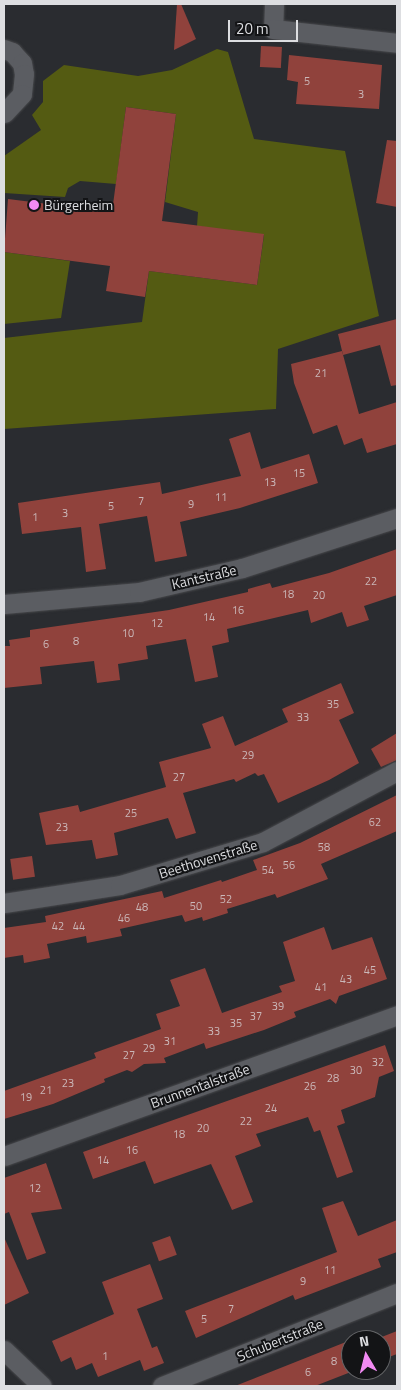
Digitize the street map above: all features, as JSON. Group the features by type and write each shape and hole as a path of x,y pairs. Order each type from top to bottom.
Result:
{"street":[{"path":"274,4 273,29 397,43"},
{"path":"4,49 12,52 22,63 24,74 22,94 4,113"},
{"name":"Kantstraße","path":"4,604 139,592 242,568 397,518"},
{"name":"Beethovenstraße","path":"4,903 120,885 263,842 397,771"},
{"name":"Brunnentalstraße","path":"4,1156 397,1016"},
{"name":"Schubertstraße","path":"162,1386 397,1293"},
{"path":"4,1350 42,1386"}],"green space":[{"path":"217,49 228,52 254,139 345,151 379,316 278,349 276,409 4,429 4,338 142,322 149,271 257,285 264,235 197,226 198,212 165,202 176,114 126,107 116,184 80,181 68,188 65,197 4,193 4,156 41,130 32,115 43,102 43,81 64,65 138,76 172,70"},
{"path":"4,252 70,261 61,318 4,324"}],"building":[{"path":"177,4 181,4 196,39 174,50"},
{"path":"261,46 282,47 281,68 260,67"},
{"path":"289,55 382,65 379,109 296,104 298,82 287,80"},
{"name":"Bürgerheim","path":"126,107 176,114 162,221 264,234 257,285 149,271 145,297 106,291 110,266 4,252 8,199 112,212"},
{"path":"387,140 397,141 397,207 376,203"},
{"path":"397,319 397,385 391,386 380,345 343,355 338,334"},
{"path":"342,351 359,414 397,402 397,444 367,453 362,438 344,445 337,425 313,434 294,383 291,364"},
{"path":"250,432 261,469 309,454 318,483 240,508 180,522 187,556 155,562 147,516 99,524 106,569 86,572 81,527 22,534 18,503 160,482 162,494 241,476 229,439"},
{"path":"397,549 397,595 364,606 369,620 347,627 342,612 311,623 308,610 227,629 229,642 212,646 218,677 195,682 186,639 146,646 148,659 118,664 120,680 97,683 94,661 40,667 42,684 4,688 4,646 10,646 9,640 30,637 30,630 169,610 248,592 248,589 270,583 272,588 329,573"},
{"path":"341,683 354,713 339,720 359,763 329,780 278,803 264,774 258,776 255,773 236,782 234,779 183,793 196,833 176,839 168,818 114,833 118,855 96,859 92,840 46,845 39,813 78,805 80,812 166,787 159,762 211,748 202,724 223,716 235,746 288,722 282,709"},
{"path":"397,733 397,760 381,767 371,749"},
{"path":"397,795 397,831 321,864 328,879 277,898 275,894 227,909 228,913 203,921 202,917 185,922 182,915 120,929 122,936 87,943 86,936 47,944 50,958 24,963 23,955 4,958 4,928 46,922 45,916 162,891 164,898 221,880 222,882 257,870 253,860 300,843"},
{"path":"32,856 35,877 13,880 10,859"},
{"path":"324,927 332,950 372,937 387,979 339,996 336,1004 330,999 294,1012 296,1017 264,1030 206,1049 204,1043 164,1058 166,1063 144,1064 132,1072 127,1070 104,1079 105,1082 53,1104 4,1119 4,1091 96,1058 94,1053 161,1029 156,1014 180,1006 170,980 205,968 222,1013 282,992 279,986 295,981 283,942"},
{"path":"385,1045 394,1071 379,1077 375,1097 341,1110 345,1123 337,1126 353,1172 337,1178 320,1130 314,1132 308,1117 256,1134 261,1146 235,1156 253,1202 232,1210 211,1164 154,1184 145,1161 93,1179 83,1152"},
{"path":"46,1163 62,1209 31,1213 46,1253 27,1260 9,1212 4,1214 4,1178"},
{"path":"343,1201 358,1236 397,1220 397,1252 378,1259 381,1267 295,1300 293,1295 196,1338 185,1311 337,1252 322,1208"},
{"path":"170,1236 177,1255 159,1261 152,1242"},
{"path":"4,1237 29,1293 4,1305"},
{"path":"150,1264 163,1299 137,1309 152,1348 157,1346 164,1363 144,1371 140,1360 98,1377 92,1363 76,1370 71,1357 61,1362 52,1341 114,1314 102,1282"},
{"path":"397,1331 397,1354 391,1356 391,1333"},
{"path":"341,1344 341,1376 315,1386 235,1386"}],"place":[{"name":"Bürgerheim","path":"34,205"}]}
